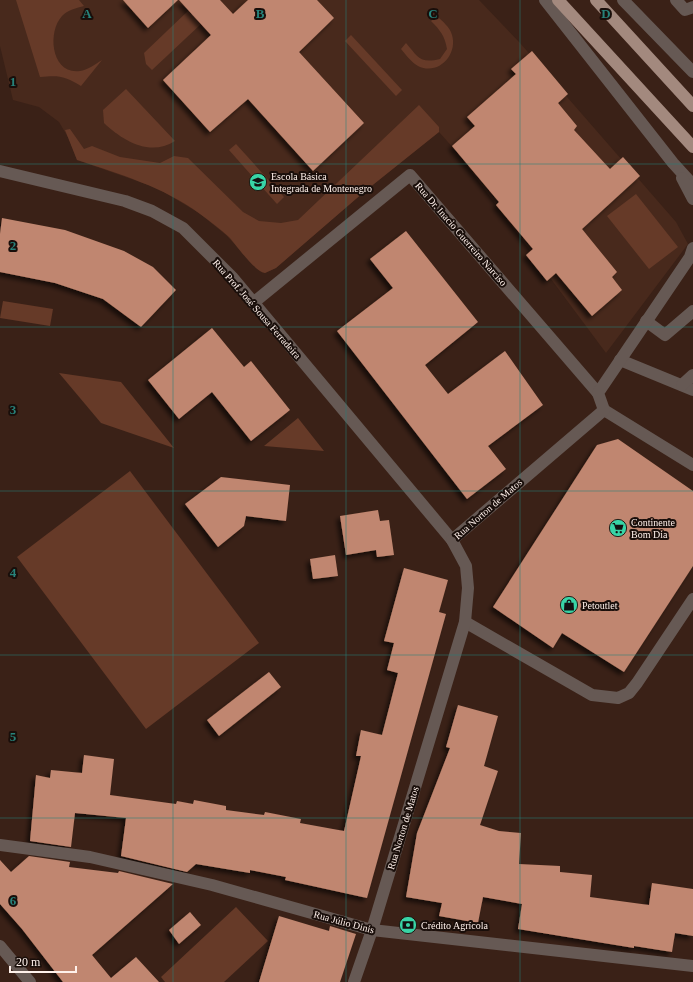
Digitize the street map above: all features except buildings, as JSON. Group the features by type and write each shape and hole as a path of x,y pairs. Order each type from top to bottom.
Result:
{"main road":[{"path":"558,0 693,147"},
{"path":"596,0 693,106"}],"street":[{"path":"545,0 673,163 693,185"},
{"path":"623,0 687,60 693,72"},
{"path":"676,0 685,10 693,7"},
{"path":"673,163 693,199"},
{"name":"Rua Prof. José Sousa Ferradeira","path":"1,169 125,201 152,211 183,228 233,278 452,540"},
{"name":"Rua Dr. Inacio Guerreiro Narciso","path":"253,303 410,175 598,393"},
{"path":"692,253 598,393 604,410 693,465"},
{"path":"646,321 665,335 693,311"},
{"path":"620,360 693,390"},
{"path":"682,385 693,375"},
{"name":"Rua Norton de Matos","path":"354,982 372,930 465,622 468,588 466,566 452,540 604,410"},
{"path":"465,622 592,695 618,698 629,693 637,683 693,599"},
{"name":"Rua Júlio Dinis","path":"0,844 90,857 212,885 372,930 693,966"},
{"path":"0,946 30,982"}],"shaded area":[{"name":"Escola Básica Integrada de Montenegro","path":"0,0 479,0 520,43 676,222 688,244 606,353 456,151 439,132 364,192 276,268 265,273 261,272 226,235 199,213 157,188 77,160 69,139 59,122 39,107 13,100 0,46"},
{"path":"16,0 79,0 84,6 75,8 62,16 57,23 53,41 54,51 58,60 63,66 70,70 80,71 91,67 102,60 81,86 62,77 40,77"},
{"path":"189,10 201,24 152,70 146,64 144,53"},
{"path":"437,16 450,29 453,42 452,50 445,62 439,66 425,68 418,66 413,63 401,49 406,43 417,56 424,60 428,61 440,59 447,49 442,34 431,21"},
{"path":"351,35 402,90 396,96 345,41"},
{"path":"126,89 175,141 166,146 147,147 137,145 111,130 104,123 103,110"},
{"path":"419,105 439,127 439,132 364,192 276,268 265,273 256,268 246,258 226,234 207,219 172,196 141,182 77,160 65,130 70,129 84,149 92,146 120,157 160,163 174,156 188,158 243,212 259,221 281,223 298,220"},
{"path":"236,144 284,197 277,204 229,150"},
{"path":"636,194 678,247 649,269 607,216"},
{"path":"3,301 53,309 50,326 0,318"},
{"path":"59,373 121,382 174,448 101,423"},
{"path":"298,418 324,451 264,446"},
{"path":"130,471 259,643 146,729 17,557"},
{"path":"236,907 268,941 224,982 165,982 161,977"}],"place":[{"name":"Escola Básica Integrada de Montenegro","path":"258,182"},
{"name":"Continente Bom Dia","path":"618,528"},
{"name":"Petoutlet","path":"569,605"},
{"name":"Crédito Agrícola","path":"408,925"}]}
